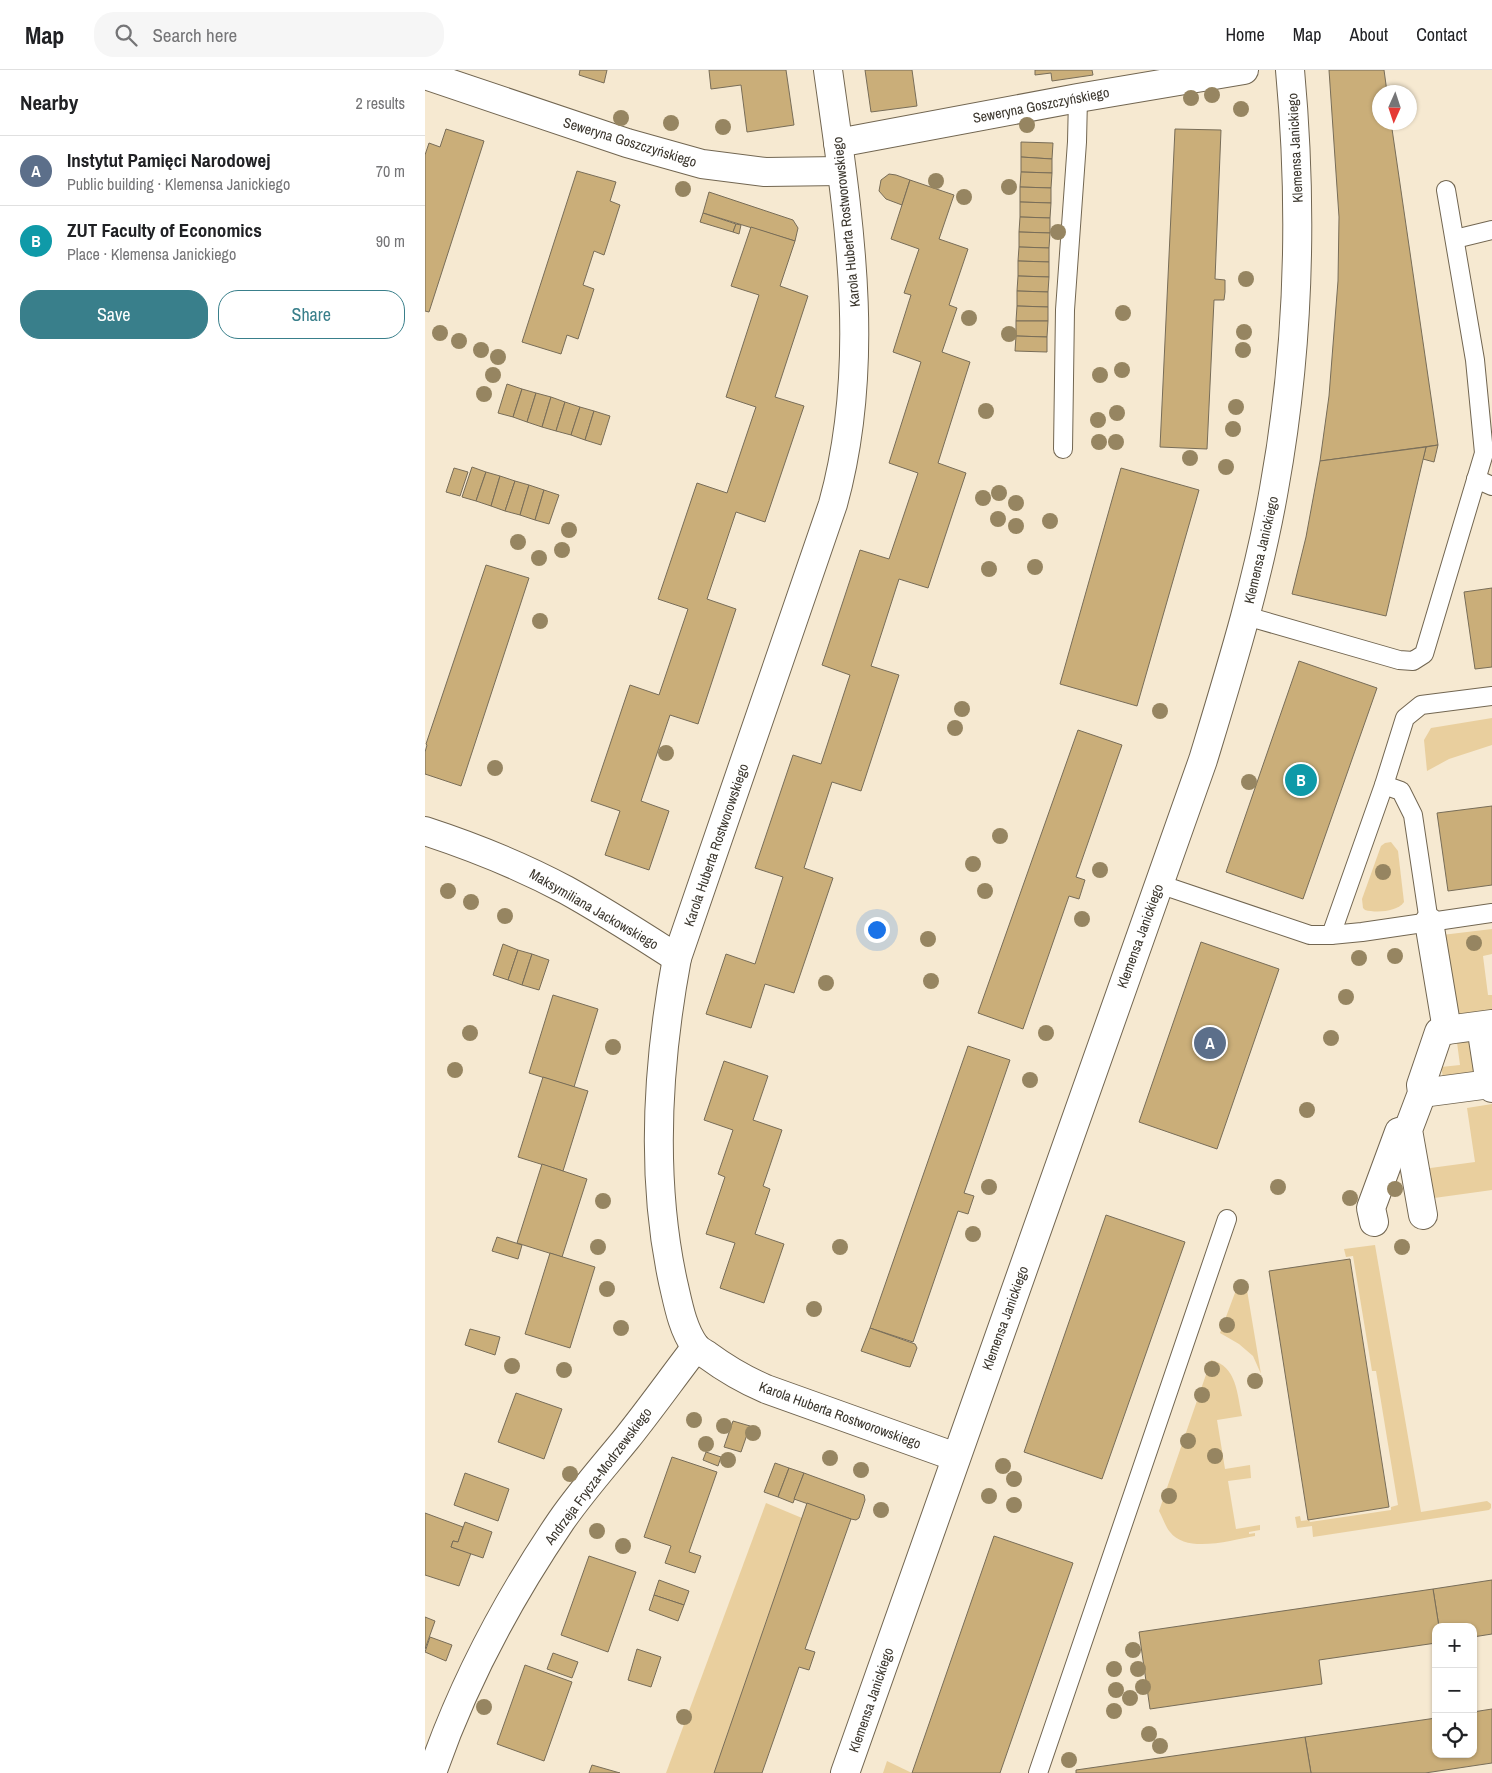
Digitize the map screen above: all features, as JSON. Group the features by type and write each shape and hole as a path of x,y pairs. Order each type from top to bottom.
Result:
{"street":[{"name":"Karola Huberta Rostworowskiego","path":"828,70 854,281 855,317 851,402 841,475 773,682 677,958 665,1030 661,1075 659,1184 663,1222 681,1318 696,1347 742,1378 766,1389 955,1457"},
{"name":"Seweryna Goszczyńskiego","path":"838,143 1078,98 1244,70"},
{"name":"Klemensa Janickiego","path":"845,1773 955,1457 1203,760 1246,616 1274,490 1284,425 1293,333 1298,245 1298,199 1290,70"},
{"name":"Seweryna Goszczyńskiego","path":"425,75 627,143 702,164 765,172 841,171"},
{"name":"Maksymiliana Jackowskiego","path":"425,831 488,854 551,882 677,958"},
{"path":"1429,922 1447,1030"},
{"path":"1422,1093 1491,1086 1487,1025 1439,1032 1421,1085 1422,1093 1409,1130 1423,1215"},
{"path":"1374,1222 1371,1208 1399,1132 1409,1130"},
{"name":"Andrzeja Frycza-Modrzewskiego","path":"432,1773 454,1713 483,1652 535,1561 562,1520 629,1436 696,1347"}],"lane":[{"path":"1063,449 1065,310 1077,142 1078,98"},
{"path":"1246,616 1399,660 1413,661 1424,654 1484,483 1488,452 1475,360 1446,190"},
{"path":"1455,239 1492,230"},
{"path":"1331,935 1385,785 1405,718 1421,705 1492,696"},
{"path":"1385,785 1401,791 1413,815 1429,922"},
{"path":"1159,884 1309,935 1331,935 1492,913"},
{"path":"1038,1773 1227,1219"}],"shaded area":[{"path":"1492,718 1492,745 1449,759 1427,771 1424,740 1431,728"},
{"path":"1391,842 1398,851 1404,902 1391,910 1365,910 1362,899 1381,846"},
{"path":"1492,929 1492,954 1483,956 1488,995 1492,995 1492,1013 1454,1018 1442,935"},
{"path":"1471,1033 1478,1077 1444,1082 1441,1067 1460,1065 1456,1035"},
{"path":"1492,1104 1492,1190 1427,1199 1423,1169 1475,1162 1467,1108"},
{"path":"1375,1245 1421,1512 1487,1501 1491,1504 1491,1508 1489,1510 1313,1537 1312,1526 1297,1528 1295,1517 1300,1516 1301,1521 1309,1520 1310,1522 1391,1510 1391,1507 1398,1505 1376,1371 1372,1371 1353,1256 1346,1257 1344,1249"},
{"path":"1239,1282 1246,1284 1261,1374 1253,1356 1239,1344 1220,1333"},
{"path":"1211,1360 1220,1363 1231,1375 1237,1390 1242,1416 1217,1420 1225,1469 1250,1465 1251,1478 1228,1481 1236,1529 1260,1525 1260,1530 1249,1532 1249,1534 1255,1533 1255,1536 1210,1544 1198,1544 1178,1539 1168,1530 1159,1511"},
{"path":"766,1503 802,1518 714,1773 666,1773"},
{"path":"887,1761 912,1773 883,1773"}],"building":[{"path":"580,70 607,70 604,83 579,75"},
{"path":"709,70 786,70 794,125 747,132 741,85 711,89"},
{"path":"865,70 912,70 917,106 871,112"},
{"path":"1035,70 1092,70 1093,75 1052,81 1051,73 1035,75"},
{"path":"1329,70 1384,70 1386,85 1372,85 1372,130 1392,130 1438,445 1320,461 1329,396 1338,281 1339,217"},
{"path":"446,129 484,141 429,312 425,311 425,155 429,143 440,147"},
{"path":"1175,129 1221,130 1215,279 1225,280 1225,292 1224,300 1214,300 1207,449 1160,447"},
{"path":"1021,142 1053,143 1052,159 1021,157"},
{"path":"1021,157 1052,159 1052,173 1021,172"},
{"path":"577,171 616,182 610,201 620,205 604,255 594,251 583,285 594,289 578,339 567,335 561,354 522,342"},
{"path":"1021,172 1052,173 1051,188 1020,187"},
{"path":"889,174 910,180 902,205 886,199 879,191 881,180"},
{"path":"910,180 954,195 939,239 968,249 949,305 957,308 942,352 970,362 938,463 966,473 928,588 899,579 871,666 899,675 861,791 832,782 804,868 833,878 794,993 765,984 751,1028 706,1014 726,954 755,964 783,877 755,868 793,755 821,764 850,675 822,665 860,550 889,559 918,473 889,463 921,362 893,352 911,295 904,293 919,249 891,239"},
{"path":"1020,187 1051,188 1051,203 1020,202"},
{"path":"709,192 793,220 798,228 795,241 703,213"},
{"path":"1020,202 1051,203 1050,218 1020,217"},
{"path":"703,213 736,224 733,232 700,222"},
{"path":"1020,217 1050,218 1050,233 1019,232"},
{"path":"736,224 741,225 739,234 733,232"},
{"path":"751,227 795,241 780,286 808,296 775,397 804,406 765,522 736,512 707,599 736,609 698,724 670,715 641,801 669,811 649,870 605,855 620,811 591,801 630,685 659,695 688,609 658,599 697,483 727,493 756,407 726,397 759,295 731,286"},
{"path":"1019,232 1050,233 1049,248 1019,247"},
{"path":"1019,247 1049,248 1049,262 1018,261"},
{"path":"1018,261 1049,262 1049,277 1018,276"},
{"path":"1018,276 1049,277 1048,292 1017,291"},
{"path":"1017,291 1048,292 1048,307 1017,306"},
{"path":"1017,306 1048,307 1048,321 1016,321"},
{"path":"1016,321 1048,321 1047,337 1016,336"},
{"path":"1016,336 1047,337 1047,352 1015,351"},
{"path":"507,384 522,389 513,417 498,413"},
{"path":"522,389 536,393 527,422 513,417"},
{"path":"536,393 551,397 542,427 527,422"},
{"path":"551,397 565,402 556,431 542,427"},
{"path":"565,402 580,407 571,435 556,431"},
{"path":"580,407 594,411 585,440 571,435"},
{"path":"594,411 610,416 601,445 585,440"},
{"path":"1438,445 1434,462 1423,459 1426,447"},
{"path":"1426,447 1386,616 1292,594 1306,537 1320,461"},
{"path":"472,467 486,472 476,501 462,497"},
{"path":"454,468 468,472 460,496 446,492"},
{"path":"1121,468 1199,490 1137,706 1060,684"},
{"path":"486,472 500,476 491,506 476,501"},
{"path":"500,476 515,481 505,511 491,506"},
{"path":"515,481 529,485 520,515 505,511"},
{"path":"529,485 544,490 535,520 520,515"},
{"path":"544,490 559,495 549,524 535,520"},
{"path":"486,565 529,578 461,786 425,774 425,752 426,744"},
{"path":"1492,588 1492,667 1475,669 1464,592"},
{"path":"1299,661 1377,688 1303,899 1226,872"},
{"path":"1078,730 1122,745 1076,877 1085,880 1079,899 1069,896 1023,1029 978,1013"},
{"path":"1492,806 1492,885 1448,891 1437,813"},
{"path":"1201,942 1279,969 1217,1149 1139,1122"},
{"path":"503,944 518,950 508,980 493,975"},
{"path":"518,950 532,954 522,985 508,980"},
{"path":"532,954 549,960 539,990 522,985"},
{"path":"553,995 598,1009 574,1087 529,1073"},
{"path":"968,1046 1010,1060 964,1193 974,1196 968,1214 958,1211 913,1342 870,1328"},
{"path":"724,1061 768,1076 753,1120 782,1130 763,1186 770,1189 755,1234 784,1244 764,1303 720,1288 735,1243 706,1234 725,1177 718,1174 733,1130 704,1120"},
{"path":"543,1077 588,1091 563,1171 518,1157"},
{"path":"542,1164 587,1179 562,1257 517,1243"},
{"path":"1106,1215 1185,1242 1102,1479 1024,1452"},
{"path":"497,1237 522,1245 518,1259 492,1251"},
{"path":"550,1253 595,1267 570,1348 525,1334"},
{"path":"1350,1259 1389,1507 1308,1520 1269,1271"},
{"path":"870,1328 915,1344 917,1348 910,1367 861,1351"},
{"path":"470,1329 500,1337 495,1355 465,1345"},
{"path":"516,1393 562,1409 544,1459 498,1442"},
{"path":"733,1421 750,1426 741,1452 724,1447"},
{"path":"706,1452 721,1457 718,1466 703,1460"},
{"path":"672,1457 717,1472 689,1552 701,1556 695,1573 665,1563 671,1546 644,1537"},
{"path":"775,1463 789,1468 778,1497 764,1492"},
{"path":"789,1468 804,1473 793,1503 778,1497"},
{"path":"465,1473 509,1489 498,1521 454,1505"},
{"path":"804,1473 864,1495 865,1500 859,1518 856,1520 851,1519 794,1499"},
{"path":"807,1503 851,1519 805,1649 815,1652 809,1670 799,1667 762,1773 714,1773"},
{"path":"425,1513 463,1527 458,1542 453,1541 451,1547 471,1553 459,1586 425,1575"},
{"path":"465,1522 492,1532 483,1558 451,1547 453,1541 458,1542"},
{"path":"994,1536 1073,1563 1000,1773 912,1773"},
{"path":"589,1556 636,1572 608,1652 561,1635"},
{"path":"659,1580 689,1591 684,1605 654,1595"},
{"path":"1492,1580 1492,1634 1477,1636 1477,1623 1438,1623 1433,1589"},
{"path":"1433,1589 1438,1623 1432,1623 1432,1644 1319,1660 1322,1684 1150,1709 1139,1632"},
{"path":"654,1595 684,1605 678,1621 649,1610"},
{"path":"425,1617 435,1621 425,1649"},
{"path":"430,1637 452,1645 446,1661 425,1652"},
{"path":"637,1649 661,1657 651,1687 628,1680"},
{"path":"553,1653 578,1662 572,1678 547,1669"},
{"path":"525,1665 572,1682 544,1761 497,1744"},
{"path":"1492,1709 1492,1763 1425,1773 1311,1773 1305,1737 1432,1719 1432,1758 1477,1758 1477,1711"},
{"path":"1305,1737 1311,1773 1076,1773 1076,1770"},
{"path":"592,1765 620,1773 589,1773"}],"place":[{"name":"ZUT Faculty of Economics","path":"1301,780"},
{"name":"Instytut Pamięci Narodowej","path":"1210,1043"}]}
